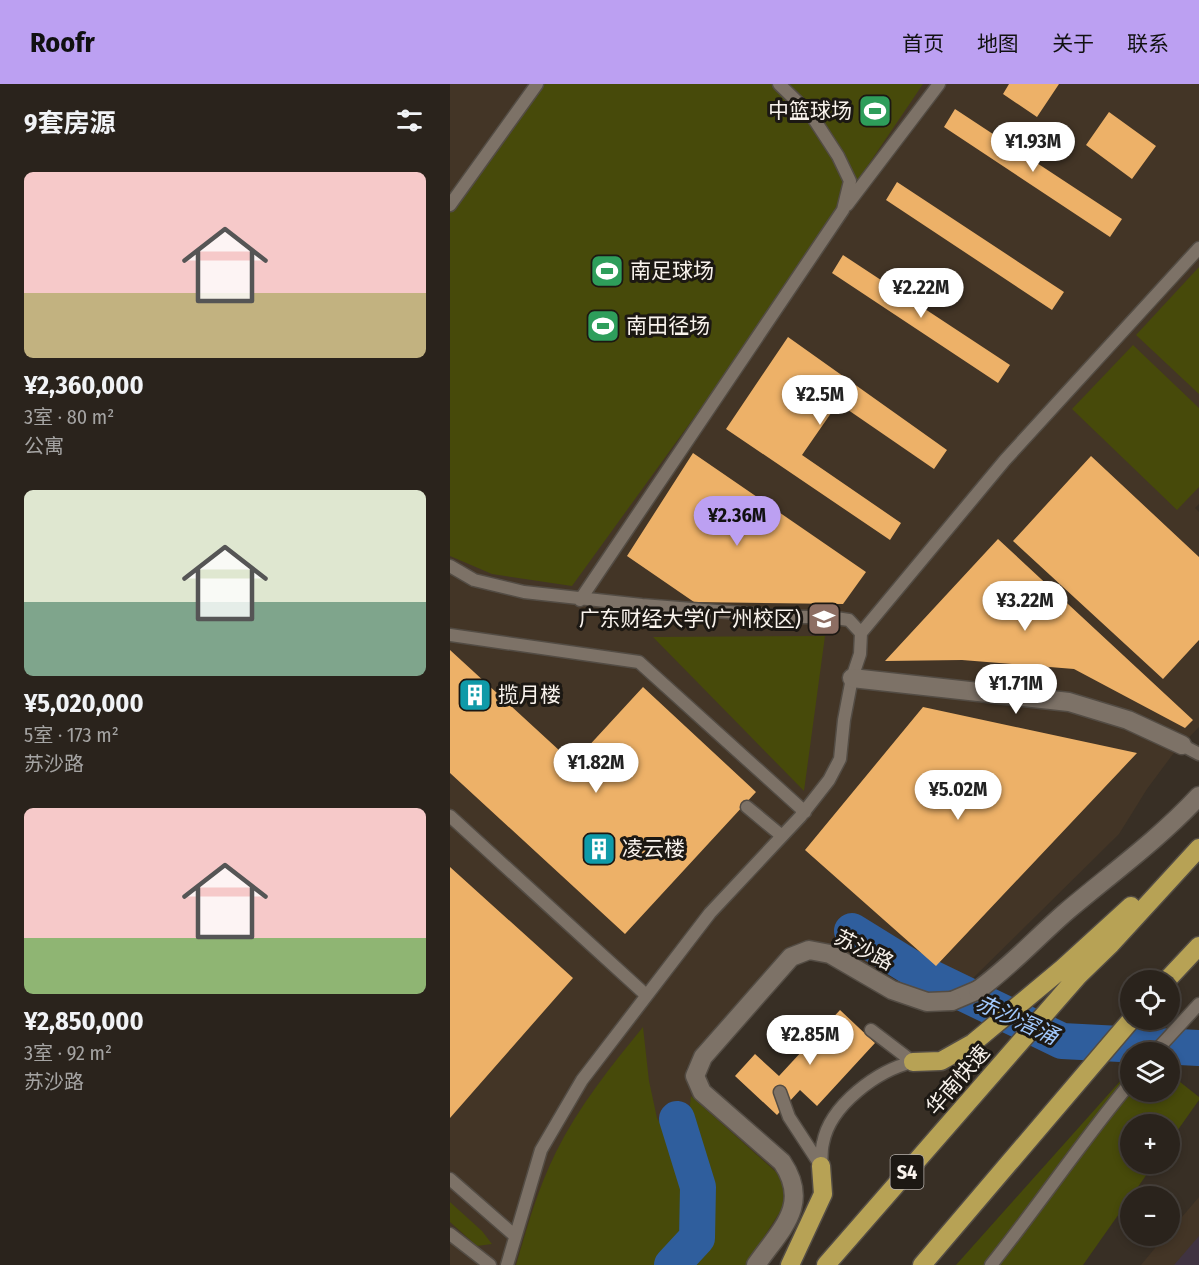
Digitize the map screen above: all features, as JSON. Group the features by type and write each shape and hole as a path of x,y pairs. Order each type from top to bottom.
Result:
{"highway":[{"name":"华南快速","path":"826,1265 988,1080 1070,972 1119,935 1199,846"},
{"path":"1176,970 1199,946"},
{"path":"913,1062 941,1061 973,1043 1070,972"},
{"path":"922,1265 1123,1030"},
{"path":"790,1265 823,1194 821,1166"}],"street":[{"path":"852,678 1069,702 1128,720 1182,745"},
{"name":"苏沙路","path":"756,1265 790,1214 795,1193 791,1175 782,1162 702,1092 695,1076 703,1058 791,957 809,950 830,954 891,990 927,1002 952,1001 978,990 1000,974 1067,911 1137,855 1183,814 1199,796"}],"lane":[{"path":"450,206 537,84"},
{"path":"779,84 812,116 838,156 850,181 843,210"},
{"path":"580,600 843,210 939,84"},
{"path":"507,1265 541,1150 582,1080 710,912 805,812 829,780 840,759 852,678 860,654 861,633 1005,460 1199,248"},
{"path":"450,567 474,580 524,592 580,600 790,617 829,617 849,620 861,633"},
{"path":"450,635 639,662 805,812"},
{"path":"1182,745 1199,754"},
{"path":"747,807 782,836"},
{"path":"450,816 646,995"},
{"path":"1164,1042 1199,1004"},
{"path":"871,1030 913,1062"},
{"path":"821,1166 823,1141 836,1114 865,1084 897,1066 913,1062"},
{"path":"780,1092 789,1117 821,1166"},
{"path":"991,1265 1120,1096"},
{"path":"450,1179 514,1235"},
{"path":"450,1234 490,1265"}],"shaded area":[{"name":"广东财经大学(广州校区)","path":"450,84 1199,84 1199,504 1195,508 1199,512 1199,727 1173,754 1147,789 1119,834 965,986 949,992 919,990 831,944 809,941 787,949 697,1050 686,1069 694,1093 783,1171 790,1189 786,1210 750,1265 450,1265"},
{"name":"南田径场","path":"543,84 923,84 745,347 572,586 492,574 450,556 450,212"},
{"path":"1199,267 1199,394 1136,335"},
{"path":"1133,345 1199,408 1199,487 1177,510 1072,409"},
{"path":"825,636 804,791 653,637"},
{"path":"643,1027 649,1081 657,1118 682,1162 688,1197 687,1231 656,1265 516,1265 538,1194 565,1135 596,1087"},
{"path":"1120,1081 1120,1102 1180,1102 1180,1082 1199,1097 1180,1127 1180,1114 1120,1114 1120,1174 1147,1174 1139,1186 1120,1186 1120,1212 1083,1265 956,1265"},
{"path":"691,1096 776,1172 784,1185 783,1207 746,1265 693,1265 711,1230 716,1187 689,1113"},
{"path":"1199,1197 1199,1265 1141,1265 1157,1246 1180,1246 1180,1219"},
{"path":"450,1202 482,1231 492,1244 477,1246 450,1222"},
{"path":"1199,1236 1199,1265 1174,1265"}],"building":[{"path":"1009,84 1059,84 1037,117 1003,94"},
{"path":"955,109 1122,219 1110,237 944,127"},
{"path":"1109,112 1156,146 1132,179 1086,145"},
{"path":"897,182 1064,292 1052,310 886,200"},
{"path":"843,255 1010,365 998,383 832,273"},
{"path":"788,337 947,450 934,469 838,403 802,455 901,523 890,540 726,429"},
{"path":"693,453 866,572 843,604 694,602 627,556"},
{"path":"1091,456 1199,557 1199,640 1163,679 1013,541"},
{"path":"998,539 1193,720 1185,728 1074,669 962,660 885,661"},
{"path":"450,650 573,763 643,687 756,792 625,934 450,773"},
{"path":"923,707 1137,753 936,966 805,850"},
{"path":"450,867 573,978 450,1118"},
{"path":"840,1010 875,1043 817,1106 800,1090 777,1115 735,1076 755,1054 779,1076"}],"waterway":[{"name":"赤沙滘涌","path":"852,931 915,970 1062,1041 1199,1048"},
{"name":"赤沙滘涌","path":"672,1265 697,1238 698,1187 677,1119"}],"place":[{"name":"中篮球场","path":"875,111"},
{"name":"南足球场","path":"607,271"},
{"name":"南田径场","path":"603,326"},
{"name":"广东财经大学(广州校区)","path":"824,619"},
{"name":"揽月楼","path":"475,695"},
{"name":"凌云楼","path":"599,849"}]}
